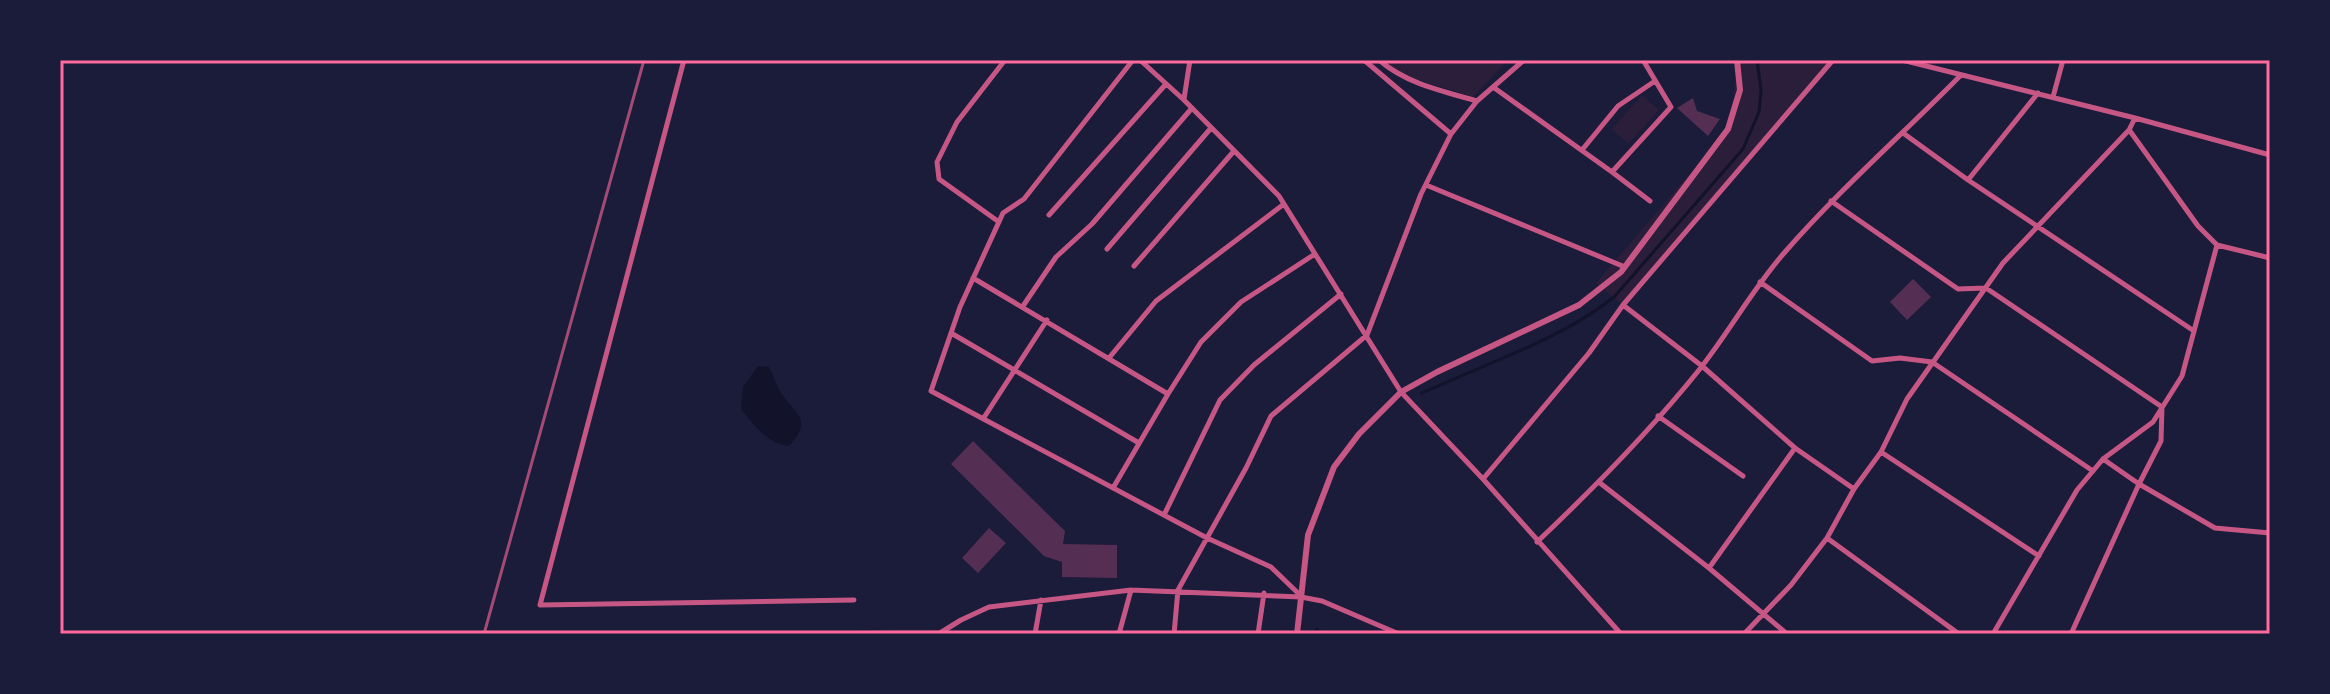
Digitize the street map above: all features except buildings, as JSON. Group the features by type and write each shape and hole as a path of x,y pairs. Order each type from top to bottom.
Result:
{"street":[{"path":"684,60 540,605 854,600"},
{"path":"999,222 939,179 937,162 957,122 1005,60"},
{"path":"1133,60 1024,199 1003,213 973,278 931,391 1207,538 1271,567 1301,597"},
{"path":"1140,60 1184,100 1284,204 1401,392 1621,634"},
{"path":"1184,100 1190,60"},
{"path":"1364,60 1451,134"},
{"path":"1379,60 1411,82 1477,101"},
{"path":"1174,634 1178,590 1271,416 1367,335 1426,185 1451,134 1477,101 1524,60"},
{"path":"1612,172 1671,107 1643,60"},
{"path":"1297,634 1308,535 1334,467 1359,434 1401,392 1579,305 1625,267 1728,129 1740,90 1737,60"},
{"path":"1483,479 1589,353 1623,305 1833,60"},
{"path":"1902,60 2270,155"},
{"path":"2053,97 2063,60"},
{"path":"1537,542 1600,483 1702,366 1760,282 1831,201 1961,75"},
{"path":"1582,150 1618,106 1655,81"},
{"path":"1049,215 1166,84"},
{"path":"1493,87 1650,201"},
{"path":"1968,180 2038,93"},
{"path":"1023,306 1056,257 1092,224 1192,108"},
{"path":"1744,634 1764,615 1827,538 1854,489 1881,452 1907,399 2003,263 2129,130 2135,118"},
{"path":"1107,249 1211,128"},
{"path":"2129,130 2198,226 2217,245 2270,258"},
{"path":"1903,133 2194,331"},
{"path":"1134,266 1234,151"},
{"path":"1426,185 1625,267"},
{"path":"1831,201 1958,289 1986,288 2162,407"},
{"path":"1109,358 1156,301 1284,204"},
{"path":"1993,634 2077,490 2103,459 2153,422 2182,376 2217,245"},
{"path":"1113,488 1201,342 1241,302 1315,254"},
{"path":"973,278 1168,394"},
{"path":"1760,282 1872,361 1900,358 1932,362 2093,471"},
{"path":"1164,515 1220,400 1254,365 1341,294"},
{"path":"1623,305 1702,366 1795,448 1854,489"},
{"path":"983,419 1047,320"},
{"path":"951,333 1139,443"},
{"path":"2071,634 2161,441 2162,407"},
{"path":"1658,416 1743,476"},
{"path":"1709,568 1795,448"},
{"path":"1881,452 2039,556"},
{"path":"2103,459 2139,484 2215,528 2270,533"},
{"path":"1600,483 1787,634"},
{"path":"1827,538 1959,634"},
{"path":"764,634 940,634 989,607 1131,590 1178,590 1264,593 1322,601 1399,634"},
{"path":"1119,634 1131,590"},
{"path":"1258,634 1264,593"},
{"path":"1035,634 1041,600"}],"shaded area":[{"path":"1379,60 1508,60 1473,97 1393,72"},
{"path":"1733,60 1821,60 1828,63 1623,305 1596,283 1728,129 1736,78"},
{"path":"1642,95 1659,110 1628,144 1612,129"},
{"path":"758,366 769,367 782,394 801,420 800,431 789,446 768,438 741,409 743,387"}],"waterway":[{"path":"1422,393 1548,338 1615,296 1743,149 1759,112 1761,90 1757,60"},
{"path":"1316,634 1317,629"}],"railway":[{"path":"484,634 644,60"}]}
